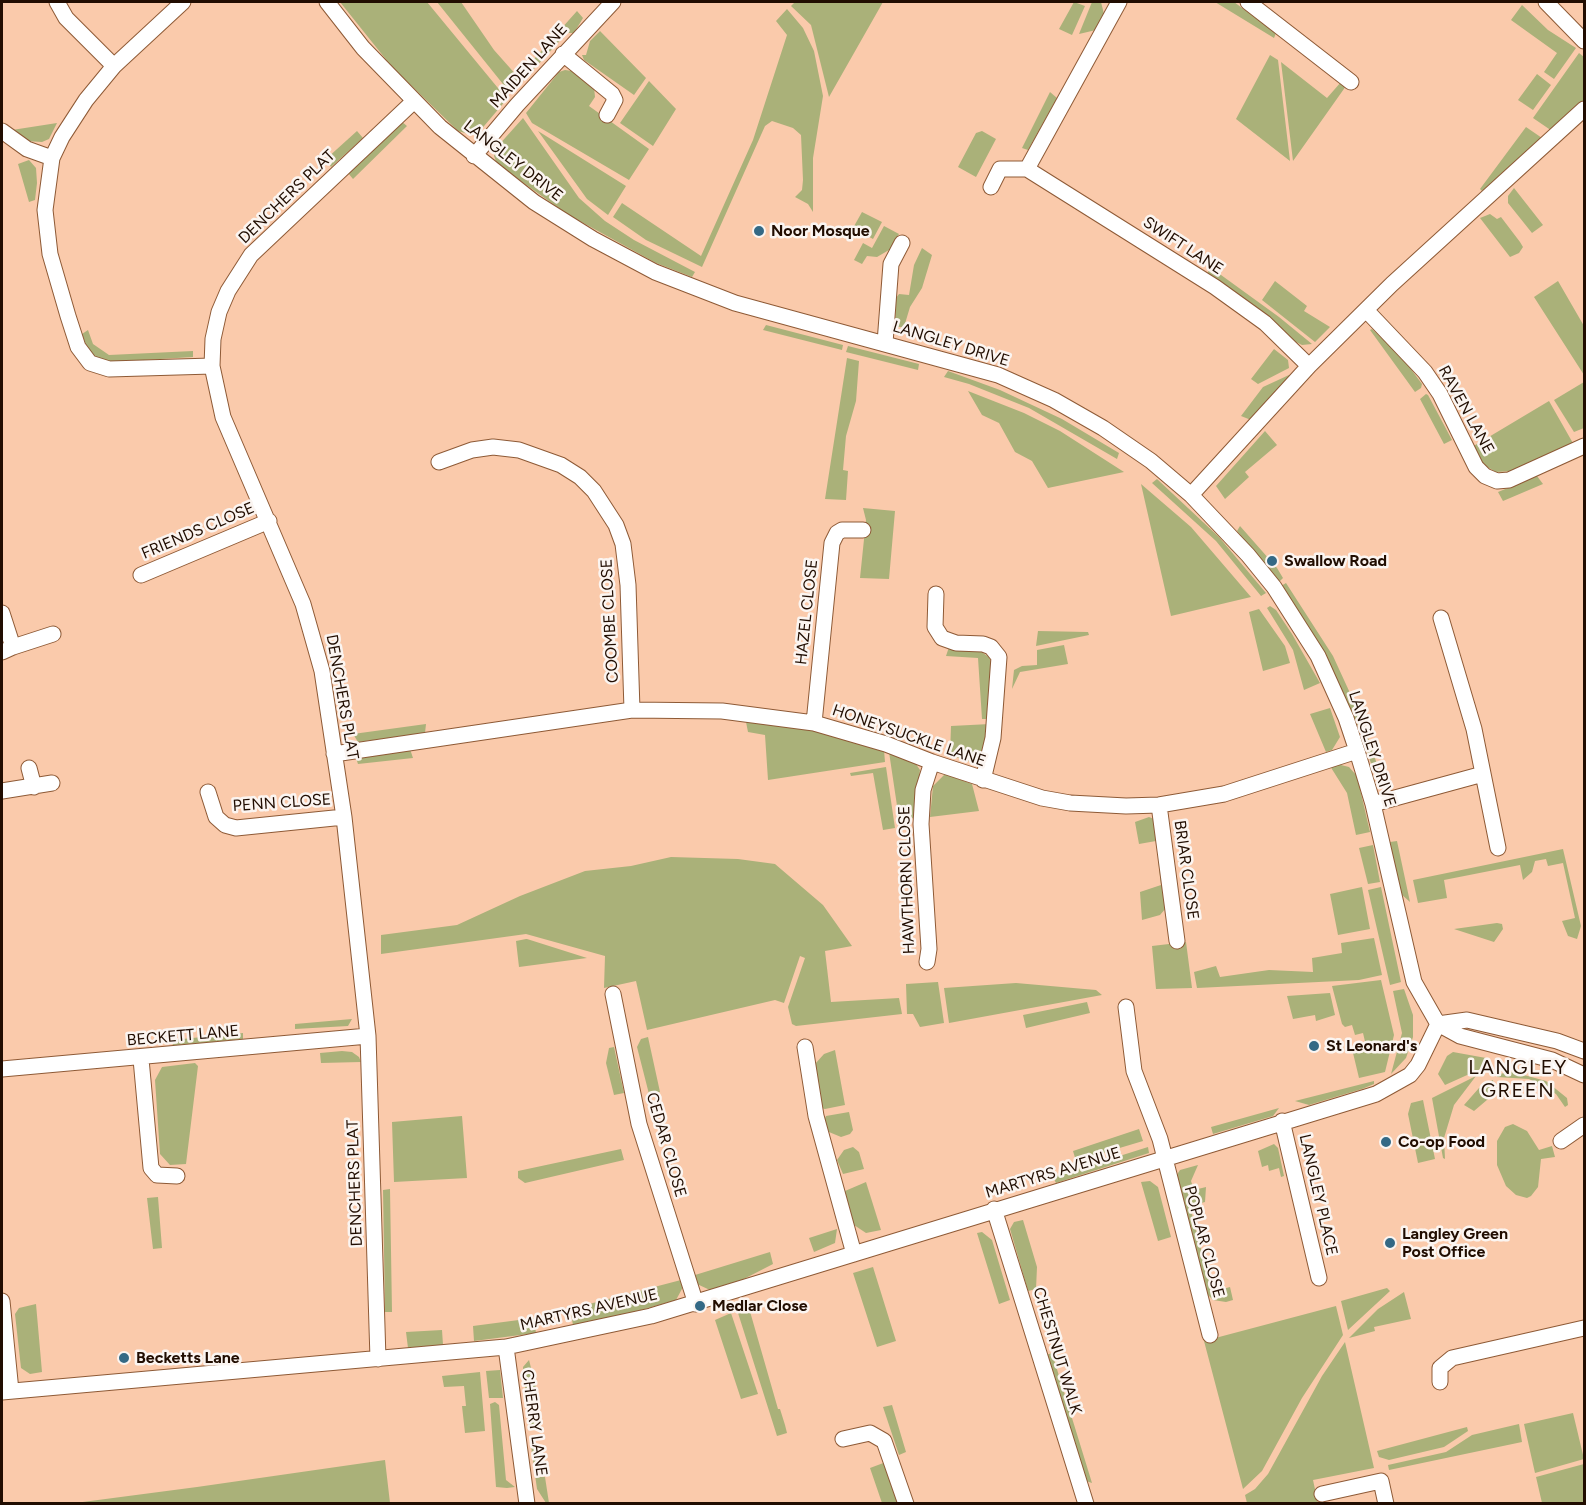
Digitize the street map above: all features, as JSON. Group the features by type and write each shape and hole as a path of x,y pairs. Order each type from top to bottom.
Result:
{"street":[{"path":"57,2 66,18 114,66"},
{"path":"183,2 114,66 86,100 62,137 52,158 45,210 49,243 68,316 84,357 90,363 109,369 212,366"},
{"name":"LANGLEY DRIVE","path":"327,2 363,48 413,102 474,156 560,220 655,272 735,303 998,375 1054,400 1103,428 1141,454 1191,495 1248,555 1298,622 1333,687 1357,751 1373,804 1414,982 1438,1024"},
{"path":"992,187 1000,169 1027,170 1119,2"},
{"path":"1248,2 1351,82"},
{"path":"1552,3 1584,40"},
{"name":"MAIDEN LANE","path":"474,156 604,5"},
{"path":"563,54 612,94 615,100 607,115"},
{"name":"DENCHERS PLAT","path":"378,1359 368,1036 344,817 334,754 314,638 303,604 269,520 223,417 212,366 213,339 219,312 228,291 250,255 413,102"},
{"path":"1191,495 1310,366 1434,242 1584,109"},
{"path":"2,131 27,149 52,158"},
{"name":"SWIFT LANE","path":"1027,170 1215,287 1265,323 1310,366"},
{"path":"885,343 891,264 902,243"},
{"name":"RAVEN LANE","path":"1366,310 1425,372 1440,394 1476,467 1485,476 1497,481 1509,480 1584,446"},
{"name":"COOMBE CLOSE","path":"440,462 472,450 493,447 519,450 561,465 580,477 594,492 616,525 623,544 628,595 632,710"},
{"name":"FRIENDS CLOSE","path":"141,575 269,520"},
{"name":"HAZEL CLOSE","path":"814,723 832,543 837,533 842,530 863,530"},
{"path":"936,594 935,627 942,638 956,643 983,644 991,647 999,657 993,738 983,780"},
{"path":"2,613 7,650 53,634"},
{"path":"1440,618 1463,690 1498,848"},
{"name":"HONEYSUCKLE LANE","path":"334,754 632,710 722,711 814,723 886,744 983,780 1042,798 1070,803 1159,805 1224,794 1357,751"},
{"name":"HAWTHORN CLOSE","path":"927,962 929,949 921,815 923,790 932,762"},
{"path":"29,768 34,787"},
{"path":"1373,804 1483,774"},
{"path":"2,791 52,783"},
{"name":"PENN CLOSE","path":"208,792 216,817 225,825 236,828 344,817"},
{"name":"BRIAR CLOSE","path":"1159,805 1177,940"},
{"name":"CEDAR CLOSE","path":"613,994 639,1124 696,1304"},
{"path":"1126,1007 1134,1071 1160,1139 1163,1159"},
{"path":"1438,1024 1467,1020 1557,1041 1584,1051"},
{"path":"1438,1024 1460,1036 1552,1060 1584,1075"},
{"name":"MARTYRS AVENUE","path":"6,1391 506,1347 607,1327 696,1304 994,1209 1376,1094 1400,1083 1418,1065 1438,1024"},
{"name":"BECKETT LANE","path":"2,1069 141,1059 368,1036"},
{"path":"805,1047 816,1116 854,1254"},
{"path":"141,1059 151,1168 157,1175 177,1176"},
{"name":"LANGLEY PLACE","path":"1282,1121 1319,1278"},
{"path":"1561,1141 1584,1125"},
{"name":"POPLAR CLOSE","path":"1163,1159 1210,1335"},
{"name":"CHESTNUT WALK","path":"994,1209 1086,1503"},
{"path":"2,1301 6,1391"},
{"path":"1440,1382 1440,1368 1452,1358 1584,1328"},
{"name":"CHERRY LANE","path":"506,1347 527,1503"},
{"path":"843,1439 870,1433 884,1442 906,1503"},
{"path":"1322,1494 1381,1481 1386,1503"}],"green space":[{"path":"340,2 427,2 507,99 479,132 472,135 458,131 392,67"},
{"path":"437,2 461,2 494,50 518,77 577,11 583,18 574,33 567,33 511,94"},
{"path":"795,2 883,2 829,97 811,25 791,6"},
{"path":"1074,2 1085,6 1072,35 1059,29"},
{"path":"1092,2 1101,2 1104,14 1096,30 1079,34"},
{"path":"1215,2 1234,2 1276,33 1274,38"},
{"path":"1522,5 1548,30 1576,48 1554,79 1544,72 1557,53 1511,20"},
{"path":"787,9 803,28 814,51 823,96 813,158 813,212 808,204 795,197 802,190 803,180 801,135 793,128 772,121 765,126 702,267 646,240 613,217 622,203 701,256 753,140 787,35 776,21"},
{"path":"600,31 646,78 634,95 584,60 582,55 586,55 590,41"},
{"path":"1579,53 1584,57 1584,100 1552,131 1533,118"},
{"path":"1270,55 1278,60 1290,161 1236,119"},
{"path":"1281,62 1327,98 1341,82 1346,86 1293,161"},
{"path":"572,71 594,87 595,97 589,106 649,149 629,180 532,123 526,113 559,72"},
{"path":"1537,74 1551,85 1533,110 1518,100"},
{"path":"649,81 676,109 653,146 620,123"},
{"path":"1050,92 1057,98 1028,150 1022,148"},
{"path":"523,118 579,198 605,221 634,240 695,272 692,277 656,263 567,214 497,164 494,156 497,147"},
{"path":"401,121 407,126 353,179 348,173"},
{"path":"57,123 49,139 42,142 25,141 12,130"},
{"path":"1526,127 1542,138 1482,191 1480,189"},
{"path":"357,131 363,138 331,167 326,159"},
{"path":"538,131 626,186 608,215 587,199"},
{"path":"982,131 996,139 976,177 958,167 976,133"},
{"path":"29,160 36,168 37,183 35,200 29,202 18,164"},
{"path":"1514,188 1543,225 1532,233 1508,203 1508,196"},
{"path":"862,212 882,222 873,239 853,228"},
{"path":"1490,214 1497,219 1501,217 1520,242 1523,247 1519,253 1510,257 1480,218"},
{"path":"884,226 899,234 889,250 877,257 867,256 862,264 854,260 863,243 872,248"},
{"path":"922,248 932,255 922,288 910,307 904,327 895,327 896,298 899,294 909,295 914,265"},
{"path":"1210,267 1312,344 1302,345 1292,340 1207,275"},
{"path":"1275,281 1307,306 1304,311 1330,327 1315,342 1262,300"},
{"path":"1558,281 1584,326 1584,375 1534,297"},
{"path":"766,325 843,345 842,350 763,330"},
{"path":"1372,329 1402,357 1422,384 1421,388 1415,392 1370,330"},
{"path":"88,330 93,344 109,355 193,351 193,357 112,362 94,357 88,350 82,334"},
{"path":"848,346 919,364 918,370 846,352"},
{"path":"1274,349 1288,360 1289,368 1258,384 1251,379"},
{"path":"847,358 859,361 856,401 846,436 843,470 848,471 846,500 825,499"},
{"path":"948,371 1000,390 1062,419 1119,453 1117,459 1029,408 969,384 944,377"},
{"path":"1289,375 1291,377 1251,420 1241,416 1263,387"},
{"path":"1584,382 1584,428 1574,432 1554,400"},
{"path":"968,391 1024,413 1060,431 1124,472 1048,488 1032,461 1015,452 999,423 982,415"},
{"path":"1426,394 1452,440 1444,444 1420,399"},
{"path":"1549,401 1574,445 1513,471 1496,472 1482,464 1472,447"},
{"path":"1265,431 1277,445 1245,472 1249,477 1225,499 1216,486"},
{"path":"1537,476 1543,484 1503,501 1498,492"},
{"path":"1157,479 1219,537 1266,593 1261,596 1216,541 1152,483"},
{"path":"1141,484 1191,527 1251,597 1171,616"},
{"path":"863,508 895,511 889,579 860,578 866,520"},
{"path":"1240,526 1277,568 1283,578 1279,582 1237,531"},
{"path":"1286,583 1333,656 1361,717 1381,776 1376,778 1359,728 1321,646 1281,586"},
{"path":"1270,606 1276,610 1292,634 1320,683 1304,690 1293,650 1267,608"},
{"path":"1259,609 1285,646 1290,663 1263,671 1249,612"},
{"path":"1038,631 1088,632 1089,635 1036,646"},
{"path":"1064,645 1068,664 1020,672 1012,689 1014,670 1022,666 1037,665 1037,650"},
{"path":"949,647 980,651 989,657 991,662 987,719 982,719 978,658 946,656"},
{"path":"1330,708 1340,737 1332,750 1326,752 1310,714"},
{"path":"746,722 809,730 847,739 884,750 885,762 768,780 765,735 748,732"},
{"path":"426,724 425,733 358,742 353,734"},
{"path":"990,724 981,759 978,757 971,762 950,755 951,726"},
{"path":"410,749 413,758 358,764 356,758"},
{"path":"889,752 916,764 920,770 915,816 908,822 899,819"},
{"path":"1337,764 1349,767 1357,776 1370,832 1356,835 1347,793 1330,766"},
{"path":"886,767 895,828 883,830 873,773 851,776 850,773"},
{"path":"945,774 972,784 979,811 930,817 933,786"},
{"path":"1149,817 1154,819 1156,841 1139,844 1135,822"},
{"path":"1397,841 1410,902 1401,894 1390,842"},
{"path":"1373,845 1380,882 1368,884 1359,848"},
{"path":"1563,849 1581,926 1577,939 1568,936 1562,921 1575,918 1563,863 1548,866 1546,859 1535,861 1532,872 1523,880 1520,865 1444,880 1447,898 1418,903 1413,880"},
{"path":"671,857 738,859 775,864 823,905 852,946 825,951 831,1002 899,998 902,1014 796,1026 792,1024 788,1007 805,958 800,956 784,1003 775,1000 647,1030 636,981 604,988 605,956 526,934 381,954 381,935 457,925 520,896 585,871 631,866"},
{"path":"1158,858 1160,859 1166,908 1160,915 1142,920 1140,892 1161,885"},
{"path":"1362,887 1370,929 1338,935 1330,894"},
{"path":"1381,887 1401,982 1390,985 1368,890"},
{"path":"1502,924 1503,929 1494,942 1454,929"},
{"path":"1374,938 1382,975 1359,980 1197,988 1194,972 1216,966 1220,977 1269,970 1313,972 1312,958 1342,953 1341,943"},
{"path":"526,939 587,958 519,967 516,941"},
{"path":"1186,942 1192,988 1156,989 1152,946"},
{"path":"1381,980 1394,1035 1385,1072 1359,1078 1353,1053 1367,1050 1363,1033 1355,1035 1352,1025 1345,1027 1342,1024 1332,986"},
{"path":"938,982 944,1023 920,1027 913,1014 907,1014 906,984"},
{"path":"1016,983 1096,990 1102,995 949,1023 944,988"},
{"path":"1404,989 1413,1015 1413,1037 1406,1058 1391,1074 1402,1033 1393,991"},
{"path":"1330,993 1335,1015 1316,1021 1315,1015 1293,1019 1287,996"},
{"path":"1087,1002 1090,1013 1026,1028 1023,1015"},
{"path":"352,1019 348,1026 295,1029 295,1024"},
{"path":"243,1033 243,1039 173,1046 172,1040"},
{"path":"648,1037 660,1092 649,1094 637,1047 641,1039"},
{"path":"614,1047 624,1093 614,1095 606,1063 609,1048"},
{"path":"835,1050 845,1105 825,1109 821,1108 815,1064 824,1054"},
{"path":"352,1052 359,1057 361,1062 321,1063 320,1053"},
{"path":"1453,1052 1486,1058 1485,1067 1445,1085 1438,1074 1447,1056"},
{"path":"195,1063 198,1066 186,1164 170,1165 160,1154 155,1080 162,1067"},
{"path":"1513,1072 1546,1081 1567,1098 1568,1105 1565,1107 1556,1094 1529,1079 1497,1077 1498,1074"},
{"path":"1476,1076 1454,1105 1444,1138 1445,1159 1432,1098"},
{"path":"1493,1080 1494,1094 1474,1111 1464,1105 1479,1088"},
{"path":"1374,1081 1374,1084 1362,1089 1309,1105 1295,1101"},
{"path":"1423,1100 1435,1159 1418,1163 1408,1114 1411,1103"},
{"path":"1279,1108 1273,1116 1213,1134 1211,1127"},
{"path":"849,1112 853,1130 850,1134 841,1137 829,1132 824,1120 826,1116"},
{"path":"462,1116 467,1178 394,1182 392,1122"},
{"path":"1513,1124 1527,1131 1539,1150 1552,1146 1555,1157 1541,1159 1538,1187 1527,1198 1516,1195 1506,1186 1497,1165 1497,1141 1505,1127"},
{"path":"1139,1129 1143,1141 1076,1161 1073,1151"},
{"path":"1274,1144 1278,1148 1284,1176 1281,1177 1279,1168 1269,1171 1268,1165 1262,1167 1258,1151"},
{"path":"853,1147 859,1152 864,1169 843,1174 837,1160 844,1150"},
{"path":"1148,1147 1149,1153 1056,1183 1053,1177"},
{"path":"621,1149 624,1160 525,1183 518,1178 518,1171"},
{"path":"1198,1165 1191,1181 1194,1190 1206,1187 1205,1202 1190,1206 1212,1292 1230,1287 1233,1300 1226,1302 1213,1300 1205,1292 1176,1176 1180,1170"},
{"path":"1150,1181 1158,1187 1171,1237 1158,1241 1141,1182"},
{"path":"866,1182 881,1230 866,1233 854,1225 845,1191"},
{"path":"390,1189 392,1312 385,1312 383,1190"},
{"path":"158,1197 162,1248 153,1249 147,1198"},
{"path":"1023,1220 1037,1267 1036,1289 1028,1291 1010,1229 1014,1222"},
{"path":"837,1229 835,1243 814,1252 809,1238"},
{"path":"982,1232 992,1240 1010,1300 999,1304 977,1233"},
{"path":"770,1252 773,1264 738,1282 712,1291 697,1284 695,1275"},
{"path":"873,1267 896,1341 877,1347 853,1273"},
{"path":"681,1280 683,1287 676,1300 573,1325 570,1309"},
{"path":"1387,1288 1390,1291 1348,1330 1341,1301"},
{"path":"1404,1292 1411,1319 1374,1327 1375,1331 1349,1338 1378,1309"},
{"path":"36,1304 42,1372 30,1374 21,1368 15,1314 19,1308"},
{"path":"1336,1306 1343,1335 1302,1398 1262,1471 1243,1489 1204,1341"},
{"path":"749,1308 787,1433 777,1436 738,1313"},
{"path":"731,1313 758,1394 741,1399 715,1320"},
{"path":"534,1318 536,1333 474,1341 473,1326"},
{"path":"442,1330 443,1345 408,1348 406,1332"},
{"path":"1345,1342 1374,1468 1313,1480 1318,1503 1247,1503 1245,1495 1255,1489 1268,1474 1322,1376"},
{"path":"1052,1353 1092,1483 1086,1481 1046,1355"},
{"path":"529,1360 539,1399 539,1427 529,1427 523,1367"},
{"path":"500,1370 503,1398 489,1398 486,1371"},
{"path":"480,1372 485,1431 465,1433 462,1406 466,1406 464,1386 444,1387 442,1376"},
{"path":"495,1402 499,1405 506,1480 515,1487 496,1487 490,1404"},
{"path":"892,1405 906,1452 899,1455 883,1407"},
{"path":"1573,1413 1584,1459 1535,1473 1524,1424"},
{"path":"1519,1424 1522,1442 1389,1470 1388,1465 1446,1452 1472,1435"},
{"path":"1467,1427 1468,1431 1444,1447 1389,1460 1379,1457 1377,1451"},
{"path":"540,1445 540,1477 545,1477 549,1503 546,1503 537,1489 531,1446"},
{"path":"385,1460 390,1503 75,1503 197,1487"},
{"path":"886,1462 899,1503 882,1503 870,1468"},
{"path":"1584,1464 1584,1503 1542,1503 1536,1477"}],"place":[{"name":"Noor Mosque","path":"759,231"},
{"name":"Swallow Road","path":"1272,561"},
{"name":"St Leonard's","path":"1314,1046"},
{"name":"Co-op Food","path":"1386,1142"},
{"name":"Langley Green Post Office","path":"1390,1243"},
{"name":"Medlar Close","path":"700,1306"},
{"name":"Becketts Lane","path":"124,1358"}],"district":[{"name":"LANGLEY GREEN","path":"1518,1080"}]}
